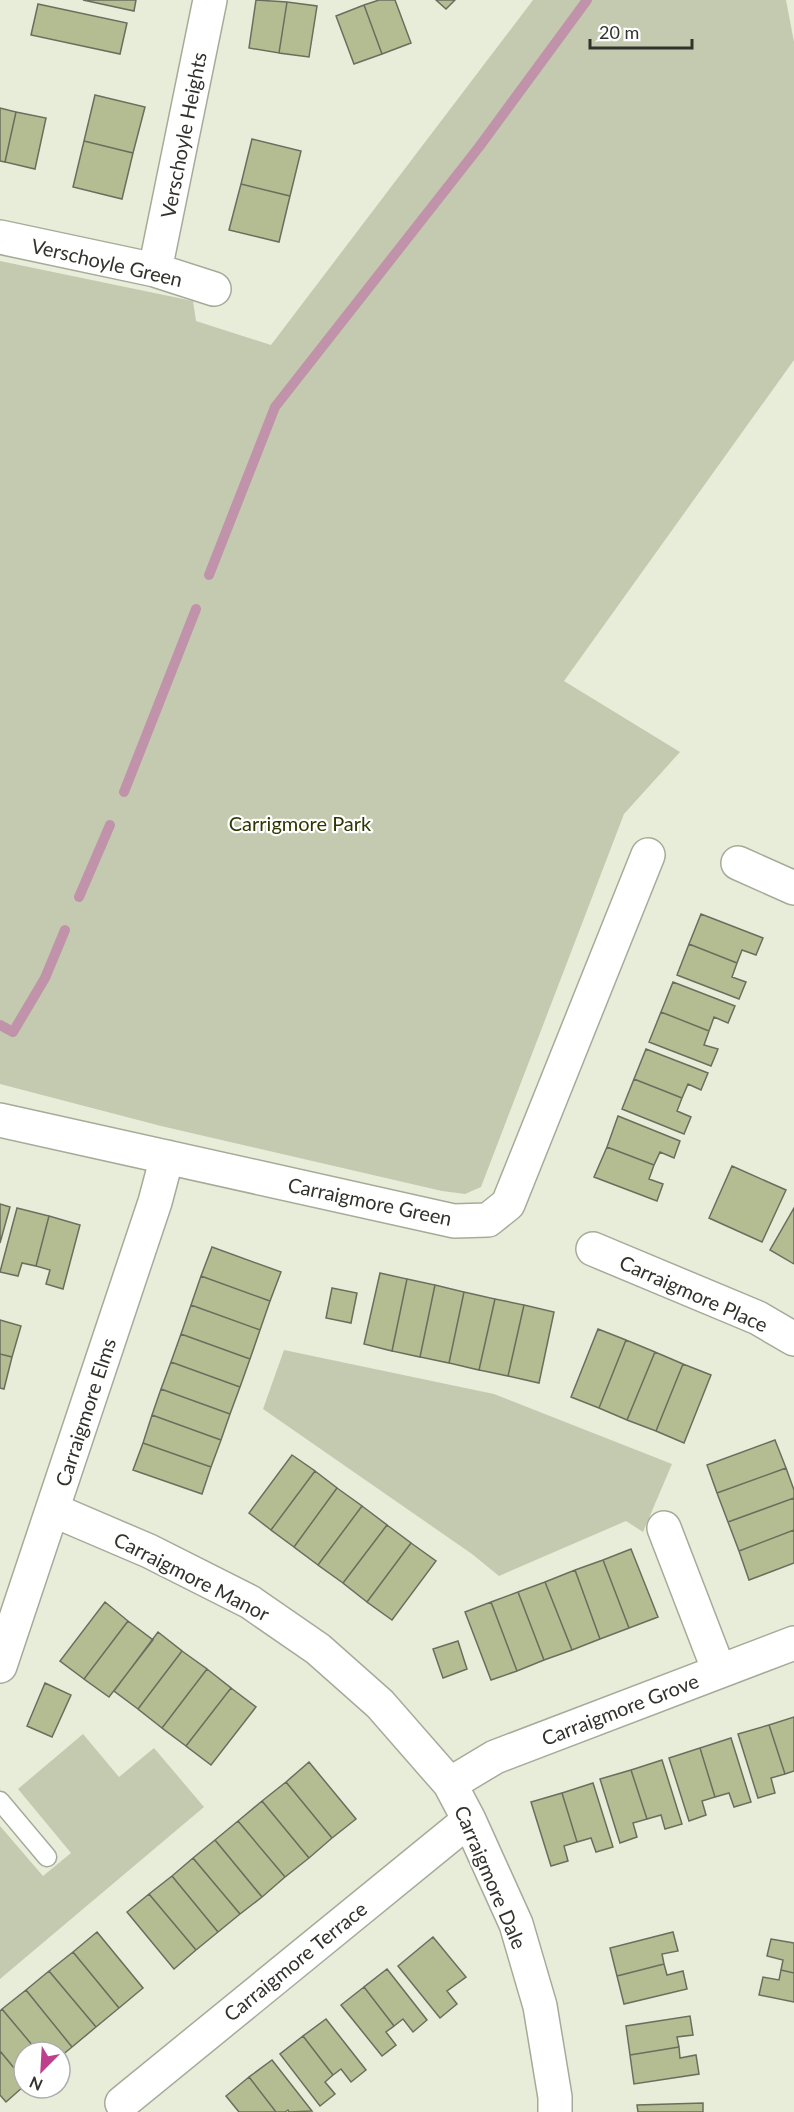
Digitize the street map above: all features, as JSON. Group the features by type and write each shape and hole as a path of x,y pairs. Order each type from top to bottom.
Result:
{"street":[{"name":"Verschoyle Heights","path":"156,270 210,0"},
{"name":"Verschoyle Green","path":"0,237 156,270 214,289"},
{"name":"Carraigmore Green","path":"0,1120 454,1221 488,1220 508,1204 648,855"},
{"path":"738,862 794,888"},
{"name":"Carraigmore Elms","path":"0,1666 155,1202 167,1157"},
{"name":"Carraigmore Place","path":"594,1249 758,1318 794,1339"},
{"name":"Carraigmore Manor","path":"53,1509 149,1551 250,1602 318,1649 380,1704 450,1784"},
{"path":"664,1528 719,1671"},
{"name":"Carraigmore Grove","path":"450,1784 495,1757 794,1643"},
{"name":"Carraigmore Dale","path":"450,1784 469,1820 516,1924 540,2006 555,2097 555,2112"},
{"name":"Carraigmore Terrace","path":"122,2103 469,1820"}],"lane":[{"path":"0,1801 48,1857"}],"green space":[{"name":"Carrigmore Park","path":"533,0 786,0 794,42 794,360 564,681 680,752 624,814 481,1187 465,1194 442,1191 161,1126 0,1084 0,261 193,301 196,321 271,345"},
{"path":"284,1350 494,1394 672,1464 643,1532 626,1521 499,1576 472,1554 263,1409"},
{"path":"83,1734 119,1777 154,1748 204,1807 0,1979 0,1826 43,1876 71,1853 18,1789"}],"building":[{"path":"83,0 136,0 134,11"},
{"path":"256,0 287,2 279,53 249,48"},
{"path":"379,0 395,0 411,43 382,54 364,5"},
{"path":"436,0 455,0 446,9"},
{"path":"287,2 317,6 309,57 279,53"},
{"path":"38,4 127,23 120,54 31,35"},
{"path":"364,5 382,54 354,64 336,16"},
{"path":"95,95 145,107 133,153 84,141"},
{"path":"0,108 16,112 5,162 0,161"},
{"path":"16,112 46,118 35,169 5,162"},
{"path":"252,139 301,151 290,196 241,184"},
{"path":"84,141 133,153 122,199 73,187"},
{"path":"241,184 290,196 279,242 229,230"},
{"path":"701,914 763,938 756,955 742,950 737,963 689,944"},
{"path":"689,944 737,963 732,977 746,982 739,999 677,975"},
{"path":"673,982 735,1006 728,1023 714,1017 709,1031 661,1012"},
{"path":"661,1012 709,1031 704,1045 718,1049 711,1066 649,1042"},
{"path":"646,1049 708,1073 701,1090 688,1084 682,1098 634,1079"},
{"path":"634,1079 682,1098 677,1111 691,1117 684,1134 622,1109"},
{"path":"618,1116 680,1141 674,1158 660,1152 654,1165 607,1147"},
{"path":"607,1147 654,1165 649,1179 663,1184 657,1201 594,1177"},
{"path":"732,1166 786,1190 762,1242 709,1218"},
{"path":"0,1204 10,1207 0,1243"},
{"path":"17,1208 49,1216 36,1266 22,1263 18,1276 0,1272"},
{"path":"794,1208 794,1264 770,1250"},
{"path":"49,1216 80,1225 63,1289 46,1284 50,1270 36,1266"},
{"path":"212,1247 281,1272 270,1301 201,1276"},
{"path":"380,1273 407,1279 392,1351 364,1344"},
{"path":"201,1276 270,1301 260,1330 191,1305"},
{"path":"407,1279 435,1285 420,1357 392,1351"},
{"path":"435,1285 464,1292 449,1363 420,1357"},
{"path":"332,1288 357,1293 351,1323 326,1318"},
{"path":"464,1292 495,1299 479,1370 449,1363"},
{"path":"495,1299 524,1305 508,1376 479,1370"},
{"path":"191,1305 260,1330 250,1359 181,1334"},
{"path":"524,1305 554,1312 539,1383 508,1376"},
{"path":"0,1320 21,1326 12,1357 0,1354"},
{"path":"598,1329 626,1340 599,1408 571,1397"},
{"path":"181,1334 250,1359 240,1387 171,1362"},
{"path":"626,1340 655,1352 627,1420 599,1408"},
{"path":"655,1352 683,1364 656,1431 627,1420"},
{"path":"0,1354 12,1357 4,1389 0,1388"},
{"path":"171,1362 240,1387 230,1414 161,1389"},
{"path":"683,1364 711,1375 684,1443 656,1431"},
{"path":"161,1389 230,1414 221,1440 152,1415"},
{"path":"152,1415 221,1440 211,1467 143,1443"},
{"path":"775,1440 786,1468 717,1493 707,1465"},
{"path":"143,1443 211,1467 202,1494 133,1470"},
{"path":"292,1455 315,1471 271,1530 249,1513"},
{"path":"786,1468 794,1490 794,1498 728,1522 717,1493"},
{"path":"315,1471 337,1488 294,1547 271,1530"},
{"path":"337,1488 362,1506 318,1565 294,1547"},
{"path":"794,1498 794,1530 739,1551 728,1522"},
{"path":"362,1506 387,1525 343,1583 318,1565"},
{"path":"387,1525 411,1543 367,1602 343,1583"},
{"path":"794,1530 794,1563 749,1580 739,1551"},
{"path":"411,1543 436,1561 392,1620 367,1602"},
{"path":"631,1549 658,1617 629,1628 603,1560"},
{"path":"603,1560 629,1628 600,1639 575,1570"},
{"path":"575,1570 600,1639 572,1650 545,1582"},
{"path":"545,1582 572,1650 544,1660 518,1592"},
{"path":"518,1592 544,1660 517,1671 491,1602"},
{"path":"105,1602 128,1621 84,1679 60,1661"},
{"path":"491,1602 517,1671 491,1680 465,1612"},
{"path":"128,1621 153,1640 109,1697 84,1679"},
{"path":"158,1632 182,1651 138,1709 114,1691"},
{"path":"458,1641 467,1669 443,1678 433,1649"},
{"path":"182,1651 207,1669 162,1728 138,1709"},
{"path":"207,1669 231,1688 186,1746 162,1728"},
{"path":"45,1683 71,1695 52,1737 27,1726"},
{"path":"231,1688 256,1707 211,1765 186,1746"},
{"path":"794,1717 794,1771 785,1774 769,1725"},
{"path":"769,1725 785,1774 771,1778 775,1793 758,1798 738,1734"},
{"path":"731,1738 751,1802 734,1807 729,1793 715,1797 700,1748"},
{"path":"700,1748 715,1797 702,1801 706,1815 689,1821 669,1758"},
{"path":"662,1760 682,1824 665,1829 661,1815 647,1819 631,1770"},
{"path":"309,1762 356,1819 332,1838 286,1782"},
{"path":"631,1770 647,1819 633,1823 637,1837 620,1843 600,1779"},
{"path":"286,1782 332,1838 309,1858 262,1801"},
{"path":"593,1783 613,1847 596,1852 591,1838 577,1842 562,1793"},
{"path":"562,1793 577,1842 564,1846 568,1861 551,1866 531,1802"},
{"path":"262,1801 309,1858 285,1877 238,1821"},
{"path":"238,1821 285,1877 262,1897 215,1840"},
{"path":"215,1840 262,1897 240,1914 193,1858"},
{"path":"193,1858 240,1914 218,1932 172,1876"},
{"path":"172,1876 218,1932 196,1950 149,1894"},
{"path":"149,1894 196,1950 174,1969 127,1912"},
{"path":"97,1932 143,1988 119,2008 73,1952"},
{"path":"673,1932 678,1951 662,1954 664,1964 617,1976 610,1948"},
{"path":"433,1937 466,1977 447,1991 457,2004 440,2018 398,1966"},
{"path":"771,1939 794,1943 794,1973 781,1970 783,1960 767,1956"},
{"path":"73,1952 119,2008 96,2027 49,1971"},
{"path":"664,1964 667,1975 683,1971 687,1989 624,2004 617,1976"},
{"path":"387,1969 427,2020 413,2032 403,2019 394,2026 364,1987"},
{"path":"781,1970 794,1973 794,2002 759,1995 763,1977 779,1980"},
{"path":"49,1971 96,2027 72,2047 72,2040 66,2040 26,1990"},
{"path":"364,1987 394,2026 386,2032 396,2045 382,2056 341,2005"},
{"path":"26,1990 66,2040 28,2040 2,2009"},
{"path":"2,2009 28,2040 12,2040 12,2066 0,2051 0,2011"},
{"path":"690,2016 693,2035 677,2037 679,2047 630,2055 626,2026"},
{"path":"326,2019 366,2070 351,2082 341,2069 333,2075 303,2036"},
{"path":"303,2036 333,2075 325,2082 335,2094 320,2106 280,2054"},
{"path":"679,2047 680,2058 696,2055 699,2074 634,2084 630,2055"},
{"path":"0,2051 12,2066 12,2097 6,2102 0,2095"},
{"path":"272,2060 312,2111 276,2112 249,2077"},
{"path":"249,2077 276,2112 239,2112 226,2096"},
{"path":"703,2103 703,2112 638,2112 637,2105"}],"waterway":[{"path":"209,575 275,407 479,147 587,0"},
{"path":"124,792 196,609"},
{"path":"79,897 110,825"},
{"path":"0,1025 13,1032 45,978 65,930"}]}
